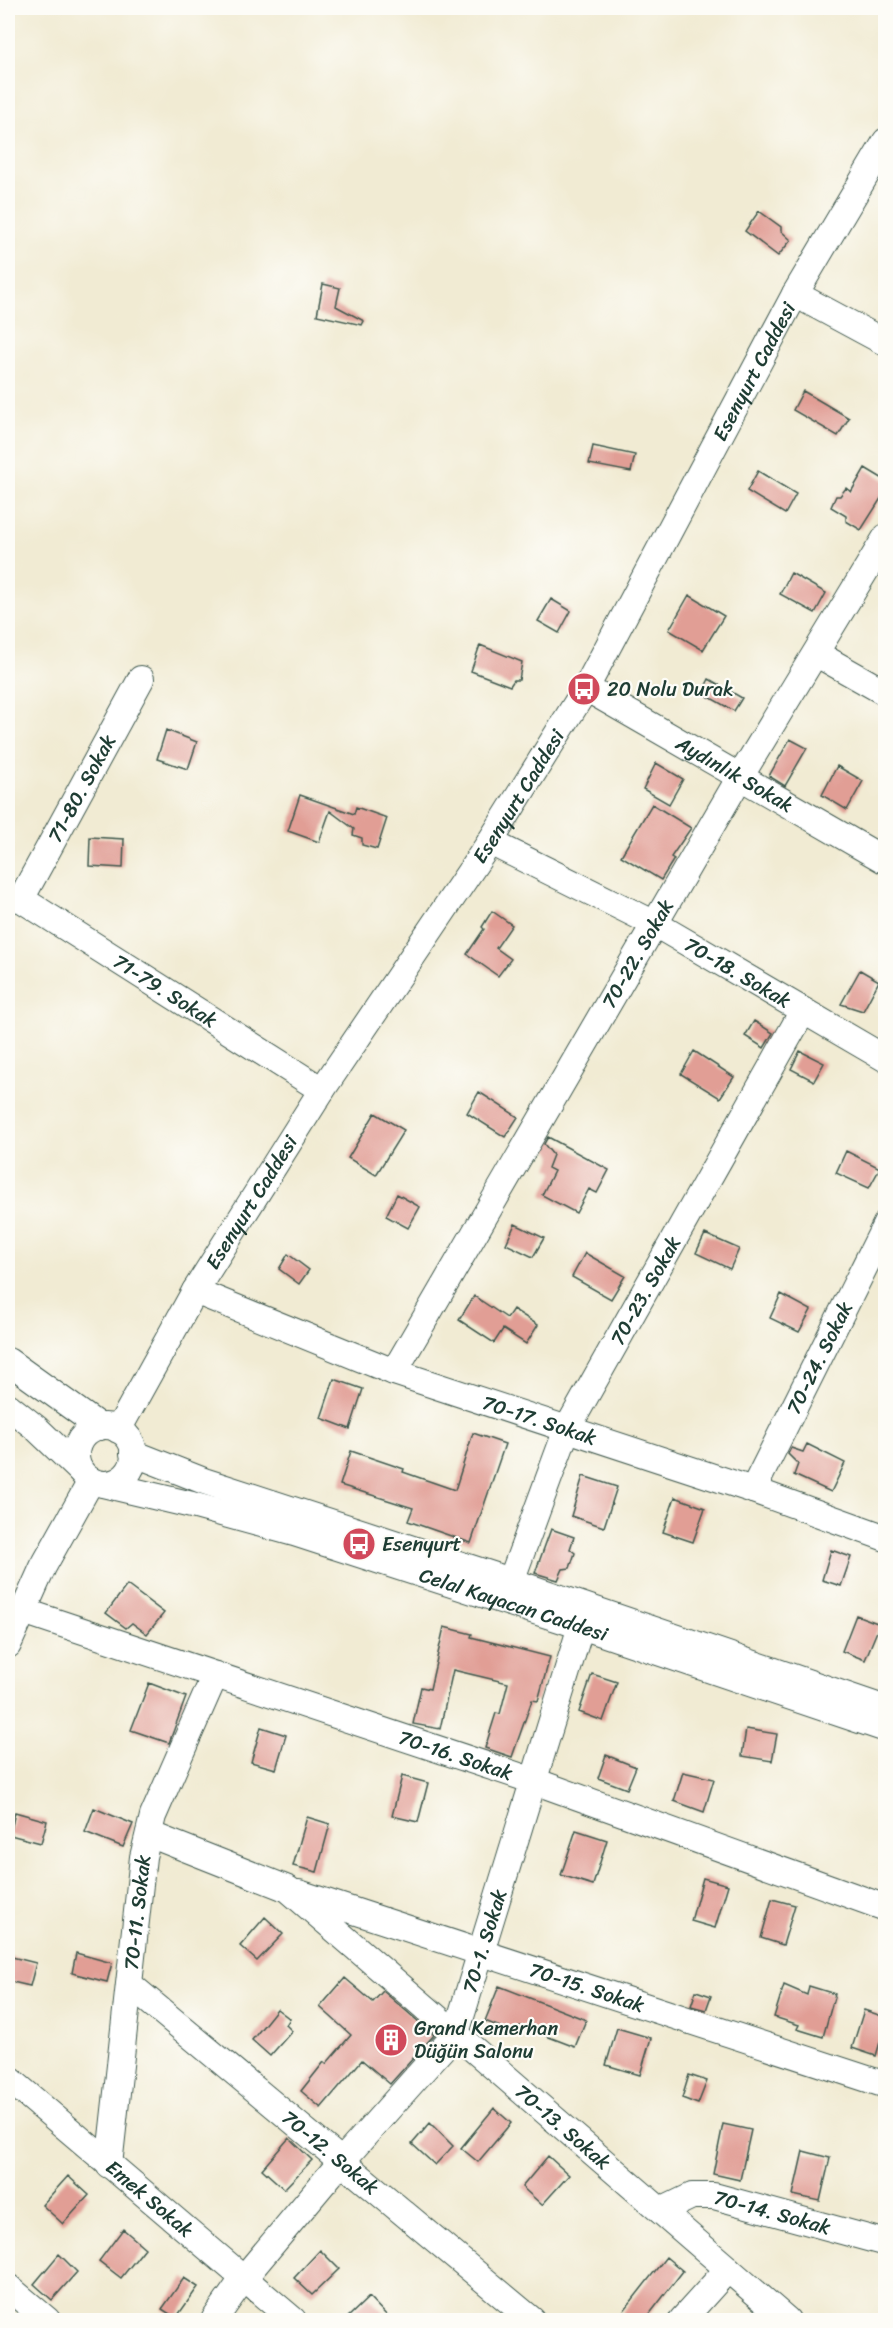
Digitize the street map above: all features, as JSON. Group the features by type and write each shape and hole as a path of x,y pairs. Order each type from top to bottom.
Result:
{"street":[{"name":"Esenyurt Caddesi","path":"91,1478 77,1461 79,1443 91,1430 109,1428 322,1090 490,842 586,688 795,294 885,141"},
{"path":"795,294 885,343"},
{"name":"70-22. Sokak","path":"394,1372 740,777 817,654 885,537"},
{"path":"817,654 885,693"},
{"name":"71-80. Sokak","path":"14,898 141,679"},
{"name":"Aydınlık Sokak","path":"586,688 885,861"},
{"name":"70-18. Sokak","path":"490,842 655,924 885,1059"},
{"name":"71-79. Sokak","path":"14,898 322,1090"},
{"name":"70-23. Sokak","path":"510,1581 567,1429 803,1011"},
{"name":"70-24. Sokak","path":"753,1491 885,1224"},
{"name":"70-17. Sokak","path":"195,1291 394,1372 753,1491 885,1538"},
{"path":"8,1361 129,1439 134,1453 131,1467 123,1478 110,1484 91,1478 8,1406"},
{"name":"Celal Kayacan Caddesi","path":"134,1453 204,1481 510,1581 885,1708"},
{"path":"8,1645 43,1567 91,1478"},
{"name":"Celal Kayacan Caddesi","path":"91,1478 294,1533 581,1626 885,1729"},
{"name":"70-16. Sokak","path":"23,1611 534,1780 885,1908"},
{"name":"70-1. Sokak","path":"214,2320 243,2278 341,2162 456,2032 581,1626"},
{"name":"70-11. Sokak","path":"110,2165 143,1857 153,1816 215,1675"},
{"name":"70-13. Sokak","path":"148,1834 288,1889 787,2320"},
{"name":"70-15. Sokak","path":"288,1889 885,2085"},
{"name":"70-12. Sokak","path":"129,1985 532,2320"},
{"name":"Emek Sokak","path":"8,2078 292,2320"},
{"name":"70-14. Sokak","path":"661,2211 692,2196 714,2196 885,2243"},
{"path":"682,2320 728,2269"},
{"path":"8,2287 47,2320"}],"building":[{"path":"759,211 781,227 781,231 791,240 778,256 745,231"},
{"path":"323,284 340,288 336,306 364,321 362,325 317,315"},
{"path":"803,391 849,418 838,436 793,410"},
{"path":"593,446 635,455 631,472 589,464"},
{"path":"865,468 885,480 885,492 861,530 846,521 846,516 831,507 836,496 840,496 846,488 851,492"},
{"path":"758,471 796,494 785,514 747,491"},
{"path":"791,573 826,593 815,613 780,594"},
{"path":"689,595 724,616 703,650 669,630"},
{"path":"551,599 571,611 559,633 538,621"},
{"path":"480,645 522,662 519,680 514,680 510,686 471,671"},
{"path":"709,679 742,698 734,711 702,693"},
{"path":"166,730 197,742 188,769 157,759"},
{"path":"790,739 807,748 785,786 769,776"},
{"path":"656,763 683,779 669,804 643,789"},
{"path":"837,766 863,781 847,810 822,795"},
{"path":"300,795 354,814 356,807 387,818 377,849 362,845 362,838 353,835 354,829 330,811 319,842 288,831"},
{"path":"652,804 691,828 671,857 674,859 661,880 621,856"},
{"path":"90,837 124,839 123,868 89,866"},
{"path":"492,911 512,925 496,948 511,959 498,976 467,954 484,929 482,927"},
{"path":"860,970 879,981 863,1011 841,1004"},
{"path":"754,1021 773,1033 764,1048 745,1036"},
{"path":"694,1051 734,1077 720,1098 681,1074"},
{"path":"800,1051 824,1063 814,1081 791,1069"},
{"path":"479,1092 518,1117 505,1137 467,1113"},
{"path":"375,1113 404,1130 376,1175 348,1158"},
{"path":"548,1137 609,1170 597,1193 589,1189 576,1213 542,1195 554,1171 548,1168 553,1155 544,1144"},
{"path":"846,1151 880,1168 869,1188 836,1173"},
{"path":"397,1194 420,1207 408,1228 386,1216"},
{"path":"515,1224 544,1238 533,1257 506,1244"},
{"path":"705,1234 739,1249 730,1269 696,1253"},
{"path":"585,1253 625,1276 611,1299 572,1277"},
{"path":"288,1254 309,1270 299,1284 279,1269"},
{"path":"781,1294 811,1310 799,1332 770,1318"},
{"path":"474,1296 507,1318 513,1309 538,1325 526,1344 503,1329 494,1343 459,1320"},
{"path":"334,1379 363,1389 350,1429 321,1418"},
{"path":"473,1433 505,1444 471,1543 408,1521 413,1508 340,1485 351,1451 455,1490"},
{"path":"807,1444 845,1463 831,1492 794,1475 798,1464 788,1454 791,1448 803,1452"},
{"path":"583,1476 617,1487 604,1527 571,1516"},
{"path":"675,1497 705,1508 693,1542 663,1532"},
{"path":"551,1529 574,1537 570,1549 575,1553 570,1568 563,1569 558,1580 535,1573"},
{"path":"831,1550 851,1557 841,1586 822,1580"},
{"path":"127,1585 164,1613 147,1634 132,1623 126,1628 106,1613"},
{"path":"856,1615 880,1624 865,1660 842,1651"},
{"path":"444,1627 472,1634 471,1637 550,1657 538,1701 532,1700 512,1757 485,1748 496,1713 500,1714 508,1683 453,1670 440,1729 413,1724 421,1687 430,1689"},
{"path":"592,1674 617,1682 603,1721 579,1712"},
{"path":"149,1683 186,1697 169,1743 131,1730"},
{"path":"261,1727 286,1735 276,1769 251,1762"},
{"path":"746,1729 777,1734 772,1761 742,1756"},
{"path":"606,1755 636,1767 627,1789 598,1778"},
{"path":"683,1772 714,1779 704,1812 674,1801"},
{"path":"402,1776 428,1783 418,1822 392,1816"},
{"path":"94,1808 133,1824 123,1847 85,1832"},
{"path":"15,1812 47,1821 41,1843 10,1835"},
{"path":"307,1817 330,1824 317,1872 293,1866"},
{"path":"576,1830 607,1840 593,1885 561,1875"},
{"path":"703,1878 728,1885 715,1928 691,1921"},
{"path":"772,1899 795,1905 783,1945 761,1938"},
{"path":"265,1917 283,1934 257,1961 240,1946"},
{"path":"76,1953 112,1963 107,1982 72,1973"},
{"path":"8,1956 36,1963 30,1986 8,1981"},
{"name":"Grand Kemerhan Düğün Salonu","path":"345,1978 373,2002 383,1991 434,2035 390,2084 362,2060 321,2108 301,2091 324,2062 326,2064 351,2035 320,2007"},
{"path":"784,1985 807,1995 809,1986 835,1994 823,2037 797,2029 799,2025 774,2017"},
{"path":"499,1986 586,2020 575,2047 520,2026 517,2034 485,2021"},
{"path":"696,1991 711,1996 706,2010 691,2006"},
{"path":"277,2009 290,2019 286,2025 292,2031 270,2056 252,2040"},
{"path":"864,2010 885,2017 876,2056 852,2048"},
{"path":"617,2028 651,2038 640,2075 606,2065"},
{"path":"689,2075 707,2081 698,2104 682,2098"},
{"path":"494,2108 511,2123 478,2162 461,2148"},
{"path":"430,2123 453,2146 435,2165 412,2144"},
{"path":"723,2124 751,2130 740,2180 713,2174"},
{"path":"289,2138 312,2160 284,2189 262,2169"},
{"path":"803,2151 830,2158 820,2201 793,2195"},
{"path":"548,2156 569,2175 542,2205 522,2187"},
{"path":"68,2176 89,2195 63,2224 42,2205"},
{"path":"123,2229 145,2248 121,2278 99,2261"},
{"path":"320,2250 339,2269 312,2295 294,2278"},
{"path":"59,2254 77,2272 52,2300 34,2284"},
{"path":"666,2257 683,2271 645,2320 632,2320 622,2313"},
{"path":"184,2278 198,2287 176,2318 162,2309"},
{"path":"369,2297 391,2320 345,2320"}],"place":[{"name":"20 Nolu Durak","path":"584,689"},
{"name":"Esenyurt","path":"359,1544"},
{"name":"Grand Kemerhan Düğün Salonu","path":"391,2040"}]}
